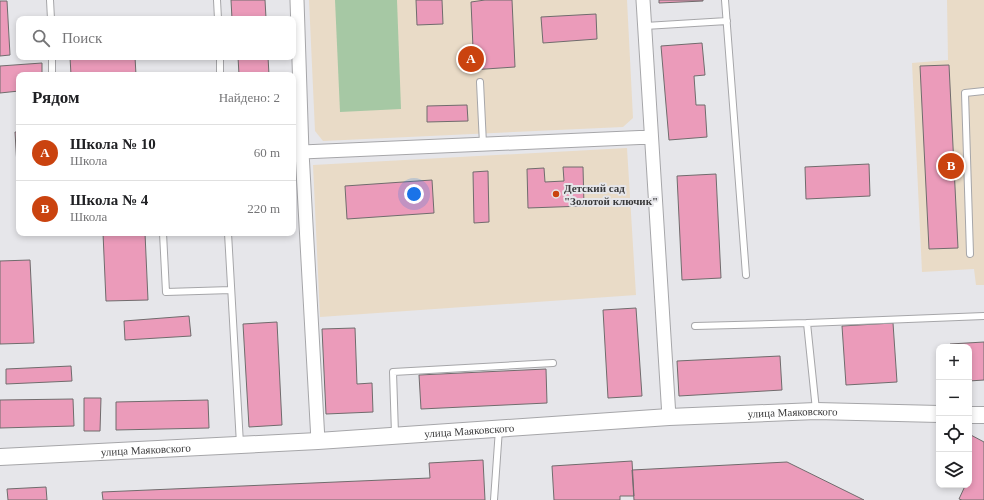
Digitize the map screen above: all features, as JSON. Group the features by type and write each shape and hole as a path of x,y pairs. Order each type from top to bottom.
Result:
{"street":[{"path":"297,0 302,152 318,441"},
{"path":"643,0 669,417"},
{"path":"302,152 651,137"},
{"name":"улица Маяковского","path":"0,457 318,441 669,417 816,412 936,414"},
{"path":"972,414 984,416"}],"lane":[{"path":"50,0 51,16"},
{"path":"217,0 218,16"},
{"path":"725,0 746,275"},
{"path":"645,26 727,22"},
{"path":"52,60 52,72"},
{"path":"220,60 220,72"},
{"path":"480,82 483,144"},
{"path":"970,254 965,93 984,92"},
{"path":"163,236 166,292 231,290"},
{"path":"228,236 240,445"},
{"path":"695,326 984,316"},
{"path":"807,323 816,412"},
{"path":"395,436 393,372 553,363"},
{"path":"494,500 499,429"}],"shaded area":[{"path":"309,0 627,0 633,118 623,127 323,141 315,131"},
{"path":"947,0 984,0 984,285 976,285 974,269 922,272 912,63 948,60"},
{"path":"627,148 636,295 320,317 313,165"}],"green space":[{"path":"335,0 397,0 401,109 340,112"}],"building":[{"path":"231,0 265,0 266,16 232,16"},
{"path":"416,0 442,0 443,24 417,25"},
{"path":"485,0 512,0 515,67 471,70 470,48 473,48 471,2"},
{"path":"659,0 703,0 703,1 659,3"},
{"path":"0,1 7,1 10,55 0,56"},
{"path":"596,14 597,39 543,43 541,17"},
{"path":"702,43 705,75 694,76 696,105 705,105 707,137 669,140 661,46"},
{"path":"70,60 135,60 136,72 71,72"},
{"path":"238,60 268,60 269,72 239,72"},
{"path":"42,63 42,72 16,72 16,91 0,93 0,66"},
{"path":"949,65 958,248 929,249 920,66"},
{"path":"467,105 468,121 427,122 427,106"},
{"path":"869,164 870,196 806,199 805,167"},
{"name":"Детский сад \"Золотой ключик\"","path":"563,167 583,167 584,206 528,208 527,169 544,168 545,182 564,181"},
{"path":"488,171 489,222 474,223 473,172"},
{"path":"716,174 721,278 682,280 677,176"},
{"path":"432,180 434,213 347,219 345,186"},
{"path":"103,236 145,236 148,300 106,301"},
{"path":"30,260 34,343 0,344 0,261"},
{"path":"636,308 642,396 608,398 603,310"},
{"path":"189,316 191,336 125,340 124,321"},
{"path":"277,322 282,425 249,427 243,324"},
{"path":"893,323 897,382 846,385 842,326"},
{"path":"355,328 357,384 372,383 373,412 326,414 322,329"},
{"path":"984,342 984,380 972,381 972,344 950,344"},
{"path":"780,356 782,390 679,396 677,361"},
{"path":"71,366 72,381 6,384 6,369"},
{"path":"546,369 547,403 421,409 419,375"},
{"path":"84,398 101,398 100,431 84,431"},
{"path":"73,399 74,426 0,428 0,400"},
{"path":"208,400 209,428 116,430 116,402"},
{"path":"972,436 984,442 984,500 959,499 964,488 972,488"},
{"path":"483,460 485,500 103,500 102,492 430,478 429,463"},
{"path":"632,461 634,496 620,496 620,500 554,500 552,466"},
{"path":"787,462 864,500 634,500 632,470"},
{"path":"46,487 47,500 8,500 7,489"}],"place":[{"name":"Школа № 10","path":"471,59"},
{"name":"Школа № 4","path":"951,166"},
{"name":"Детский сад \"Золотой ключик\"","path":"556,194"}]}
